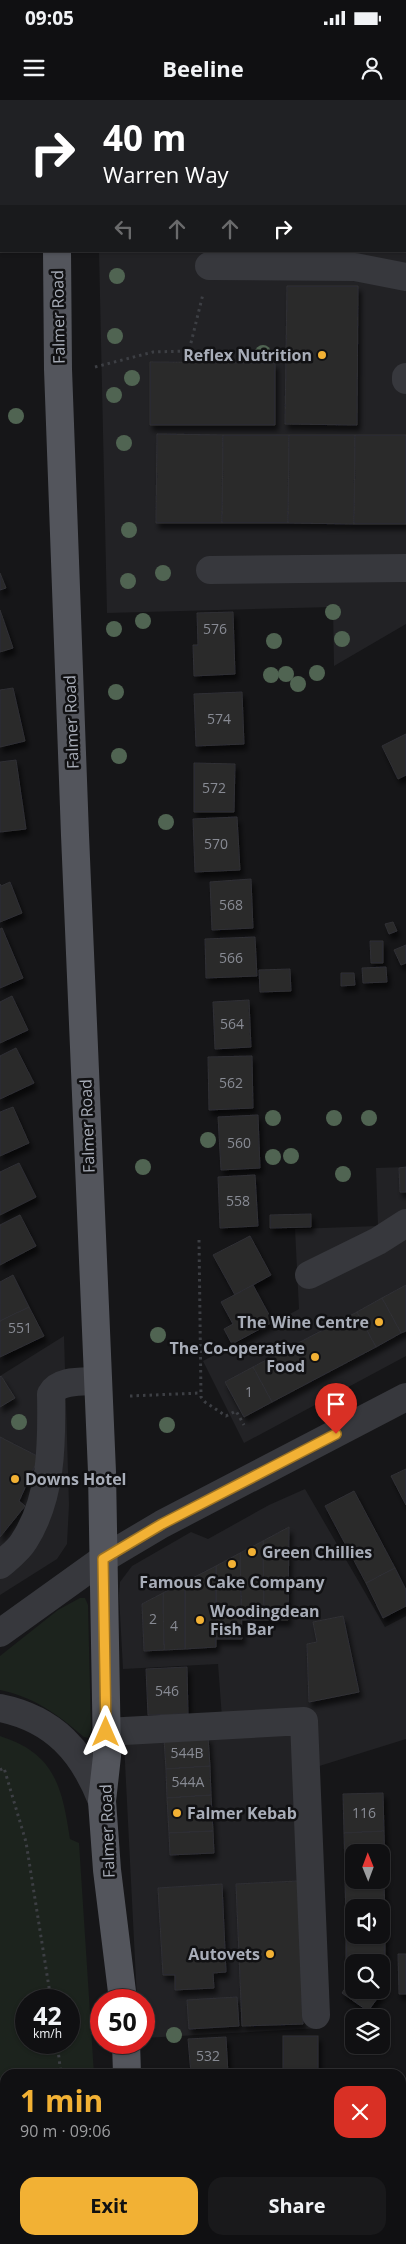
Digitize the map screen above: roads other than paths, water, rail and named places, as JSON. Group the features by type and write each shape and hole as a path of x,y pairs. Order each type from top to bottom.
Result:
{"main road":[{"name":"Falmer Road","path":"57,252 58,369 98,1381 107,1756 102,1801 107,1870 122,1989"},
{"path":"127,2054 128,2069"}],"street":[{"path":"209,266 355,267 406,277"},
{"path":"210,570 406,568"},
{"path":"308,1275 378,1241 406,1222"},
{"path":"0,1565 24,1541 38,1512 45,1490 51,1448 51,1394 56,1387 98,1381"},
{"path":"0,1633 103,1559 177,1516 406,1396"},
{"path":"0,1708 14,1711 39,1722 71,1747 88,1768 102,1801"},
{"path":"106,1732 304,1721 316,2015"}],"place":[{"name":"Reflex Nutrition","path":"322,355"},
{"name":"The Wine Centre","path":"379,1322"},
{"name":"The Co-operative Food","path":"315,1357"},
{"name":"Downs Hotel","path":"15,1479"},
{"name":"Green Chillies","path":"252,1552"},
{"name":"Famous Cake Company","path":"232,1564"},
{"name":"Woodingdean Fish Bar","path":"200,1620"},
{"name":"Falmer Kebab","path":"177,1813"},
{"name":"Autovets","path":"270,1954"}]}
